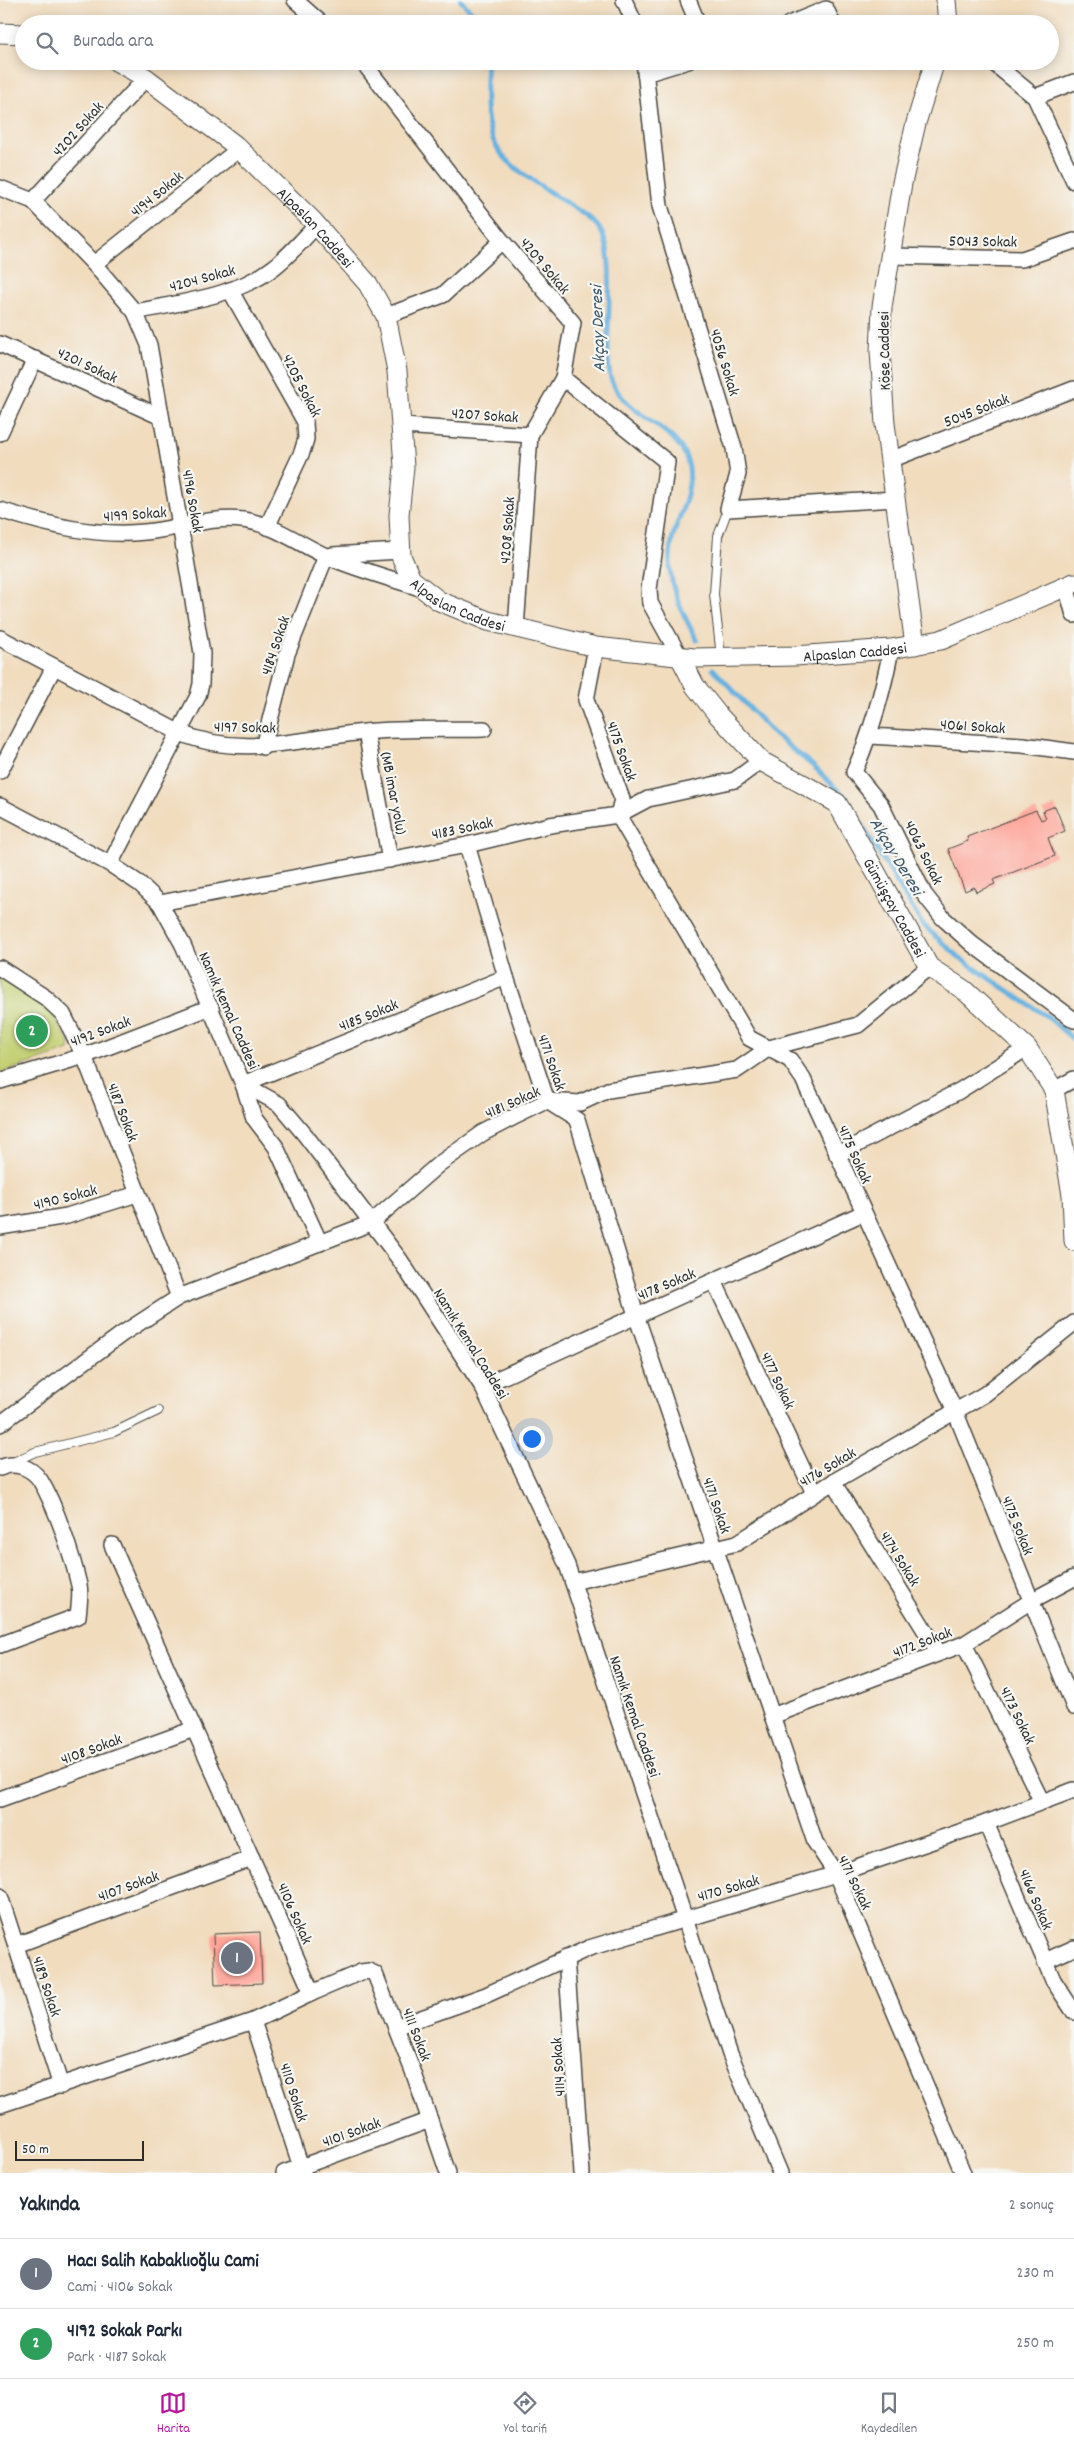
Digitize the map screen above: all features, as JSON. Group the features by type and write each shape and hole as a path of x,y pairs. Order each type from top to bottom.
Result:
{"street":[{"path":"295,0 312,15"},
{"path":"624,0 631,15"},
{"path":"688,0 694,15"},
{"path":"946,0 947,15"},
{"path":"804,15 824,4"},
{"path":"0,33 15,34"},
{"name":"Alpaslan Caddesi","path":"132,70 146,78 239,149 317,225 368,284 386,316 397,371 403,426 404,467 399,515 400,551 407,573 420,588 440,601 488,621 596,647 680,657 721,658 795,656 891,649 942,640 1070,584"},
{"name":"4209 Sokak","path":"369,70 502,241 573,323 563,378"},
{"name":"4056 Sokak","path":"645,70 660,206 734,448 738,474 728,509"},
{"name":"Köse Caddesi","path":"915,644 890,460 880,351 882,307 890,256 916,123 932,70"},
{"path":"1002,70 1035,97 1074,181"},
{"name":"4202 Sokak","path":"33,202 146,78"},
{"path":"1035,97 1074,82"},
{"name":"4194 Sokak","path":"94,264 239,149"},
{"name":"4196 Sokak","path":"0,188 33,202 94,264 135,312 148,345 202,653 202,671 198,696 110,864"},
{"name":"4204 Sokak","path":"135,312 230,290 273,268 317,225"},
{"name":"5043 Sokak","path":"890,256 1022,259 1074,240"},
{"path":"386,316 443,295 502,241"},
{"name":"4205 Sokak","path":"230,290 305,422 306,439 302,452 268,527"},
{"name":"4201 Sokak","path":"0,344 162,417"},
{"path":"0,432 35,359"},
{"path":"563,378 667,462 648,590 650,603 680,657"},
{"name":"4207 Sokak","path":"403,426 530,435 563,378"},
{"name":"5045 Sokak","path":"890,460 1074,389"},
{"name":"4208 Sokak","path":"516,628 530,435"},
{"path":"728,509 896,499"},
{"name":"4199 Sokak","path":"0,510 86,532 145,532 217,520 246,520 290,535 326,556 420,588"},
{"path":"326,556 400,551"},
{"name":"4184 Sokak","path":"263,747 287,654 326,556"},
{"path":"1070,584 1074,615"},
{"name":"4197 Sokak","path":"0,638 180,733 201,742 230,746 263,747 366,732 484,729"},
{"name":"4175 Sokak","path":"596,647 586,700 622,799 618,815 749,1038 790,1060 803,1079 955,1411 1074,1707"},
{"name":"4063 Sokak","path":"891,649 882,698 870,736 854,772 881,805 924,894 943,918 972,944 1074,1020"},
{"name":"Gümüşçay Caddesi","path":"680,657 695,686 718,715 761,762 837,803 929,967 964,990 1027,1048 1054,1090 1072,1195 1074,1240"},
{"path":"0,770 54,667"},
{"name":"(MB imar yolu)","path":"366,732 390,860"},
{"name":"4061 Sokak","path":"870,736 1024,745 1074,752"},
{"name":"4183 Sokak","path":"160,903 467,845 550,825 618,815 648,799 735,780 761,762"},
{"name":"Namık Kemal Caddesi","path":"0,806 110,864 140,884 160,903 211,1007 243,1084 279,1104 306,1136 400,1260 482,1386 567,1565 730,2054 780,2173"},
{"name":"4171 Sokak","path":"467,845 506,977 547,1101 577,1120 636,1315 815,1842 836,1874 963,2173"},
{"name":"4181 Sokak","path":"0,1424 122,1334 179,1296 371,1223 438,1164 483,1133 547,1101 580,1104 608,1090 736,1070 769,1048 858,1025 929,967"},
{"name":"4187 Sokak","path":"0,968 46,998 63,1014 84,1056 137,1194 179,1296"},
{"name":"4185 Sokak","path":"243,1084 506,977"},
{"name":"4192 Sokak","path":"0,1081 84,1056 211,1007"},
{"path":"837,1155 959,1091 1027,1048"},
{"path":"1054,1090 1074,1079"},
{"path":"243,1084 254,1118 276,1147 320,1242"},
{"name":"4190 Sokak","path":"0,1227 67,1216 137,1194"},
{"name":"4178 Sokak","path":"482,1386 863,1213"},
{"name":"4177 Sokak","path":"714,1281 814,1494"},
{"name":"4176 Sokak","path":"573,1582 737,1543 833,1482 985,1394 1074,1323"},
{"path":"0,1644 78,1616 79,1586 56,1514 39,1479 25,1467 4,1466"},
{"name":"4174 Sokak","path":"833,1482 939,1653"},
{"name":"4106 Sokak","path":"112,1545 312,1993"},
{"name":"4172 Sokak","path":"772,1716 964,1644 1031,1601 1074,1578"},
{"name":"4173 Sokak","path":"964,1644 1042,1802"},
{"name":"4108 Sokak","path":"0,1799 194,1729"},
{"name":"4170 Sokak","path":"396,2027 486,1995 588,1948 836,1874 986,1823 1074,1790"},
{"name":"4166 Sokak","path":"986,1823 1045,1961 1054,1980 1074,2012"},
{"name":"4107 Sokak","path":"16,1945 252,1858"},
{"name":"4189 Sokak","path":"0,1896 61,2086"},
{"path":"1045,1961 1074,1948"},
{"name":"4114 Sokak","path":"566,1958 582,2173"},
{"name":"4111 Sokak","path":"312,1993 361,1972 369,1971 375,1974 448,2173"},
{"path":"0,2104 61,2086 253,2022 312,1993"},
{"name":"4110 Sokak","path":"253,2022 302,2170"},
{"name":"4101 Sokak","path":"284,2173 302,2170 430,2120"}],"lane":[{"path":"721,658 714,594 718,536 728,509"},
{"path":"4,1466 35,1452 114,1432 158,1410"}],"green space":[{"path":"0,977 26,992 52,1013 70,1044 69,1050 0,1073"}],"building":[{"path":"1055,806 1065,831 1048,838 1055,856 993,880 995,884 976,892 974,887 965,891 948,849 968,841 967,837 1036,810 1041,820 1046,818 1043,811"},
{"path":"260,1932 262,1983 215,1985 213,1934"}],"waterway":[{"name":"Akçay Deresi","path":"460,0 475,15"},
{"name":"Akçay Deresi","path":"487,70 487,114 490,133 497,148 522,173 586,215 602,233 608,257 610,289 608,357 611,379 618,392 628,403 676,442 684,454 689,468 689,485 674,533 670,562 671,575 678,602 697,640"},
{"name":"Akçay Deresi","path":"713,669 775,735 812,765 846,798 922,924 961,959 1049,1018 1074,1040"}],"place":[{"name":"4192 Sokak Parkı","path":"32,1031"},
{"name":"Hacı Salih Kabaklıoğlu Cami","path":"237,1958"}]}
